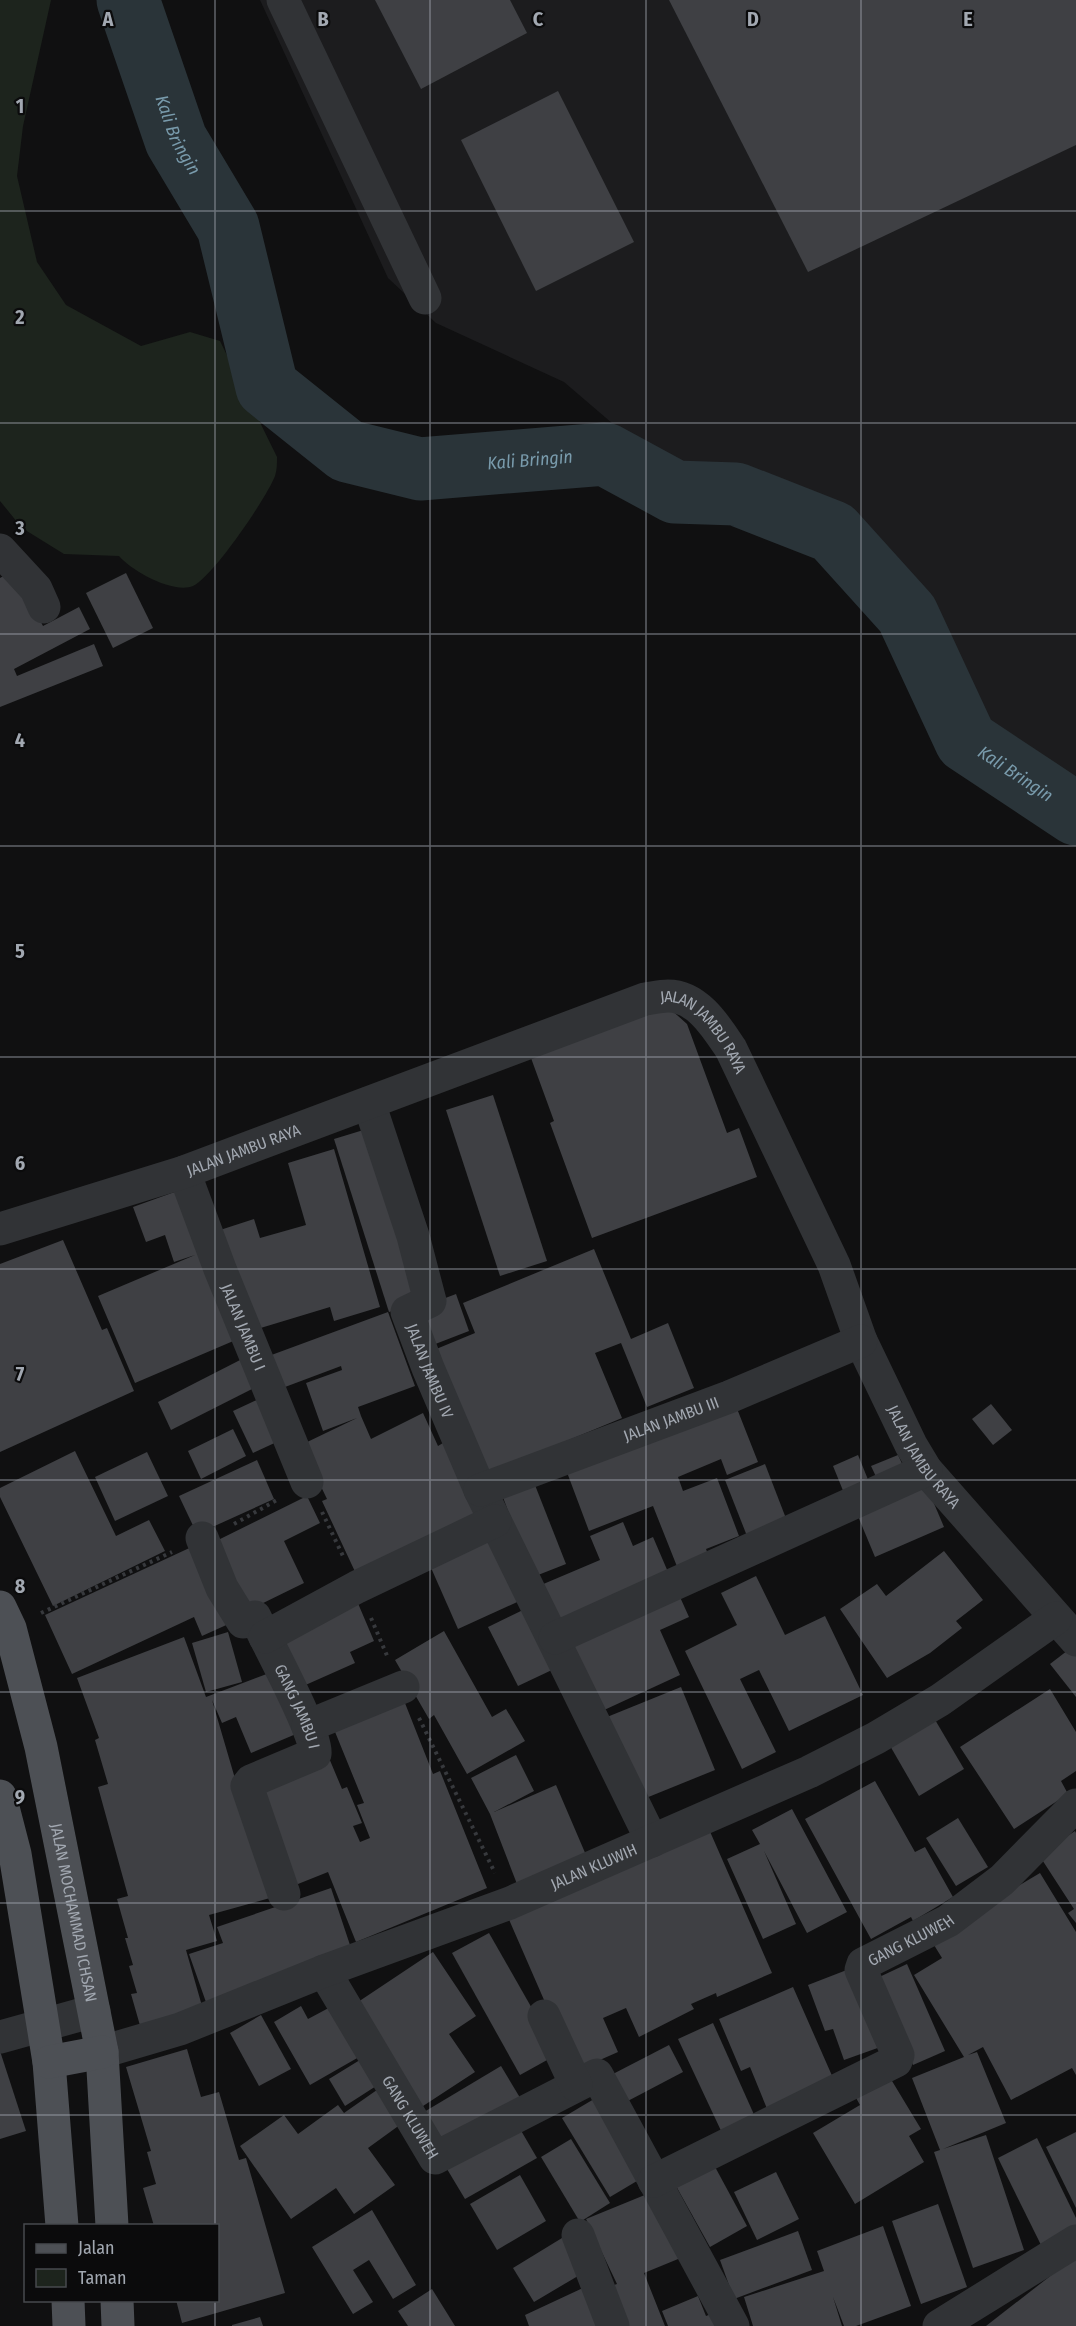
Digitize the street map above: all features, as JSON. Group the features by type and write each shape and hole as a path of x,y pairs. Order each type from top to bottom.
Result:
{"main road":[{"name":"JALAN MOCHAMMAD ICHSAN","path":"5,1617 41,1747 102,2052 112,2224"},
{"path":"0,1796 15,1854 50,2062 62,2224"},
{"path":"50,2062 102,2052"},
{"path":"68,2302 69,2326"},
{"path":"117,2302 118,2326"}],"street":[{"path":"283,0 425,298"},
{"path":"1,553 36,589 44,607"},
{"name":"JALAN JAMBU RAYA","path":"0,1229 184,1172 645,999 670,996 691,1003 713,1022 731,1049 834,1265 861,1341 911,1445 926,1470 1066,1629"},
{"name":"JALAN JAMBU IV","path":"369,1103 412,1236 430,1301 408,1312 439,1395 480,1490 555,1638 652,1841"},
{"name":"JALAN JAMBU I","path":"184,1172 224,1280 307,1482"},
{"name":"JALAN JAMBU III","path":"480,1490 729,1396 861,1341"},
{"path":"555,1638 926,1470"},
{"path":"265,1637 357,1587 495,1521"},
{"name":"GANG JAMBU I","path":"202,1538 222,1588 243,1622 255,1617 308,1726 316,1750 315,1754 251,1780 247,1786 284,1894"},
{"name":"JALAN KLUWIH","path":"102,2052 180,2029 324,1971 510,1903 652,1841 809,1772 876,1738 1066,1629"},
{"path":"308,1726 403,1687"},
{"name":"GANG KLUWEH","path":"654,2181 896,2061 898,2057 861,1970 863,1964 948,1921 1002,1880 1076,1805"},
{"name":"GANG KLUWEH","path":"324,1971 435,2158 595,2075 599,2077 733,2326"},
{"path":"0,2037 94,2011"},
{"path":"544,2016 576,2085"},
{"path":"578,2235 613,2326"},
{"path":"952,2323 1076,2241"}],"path":[{"path":"5,1617 202,1538 244,1519 307,1482"}],"shaded area":[{"path":"260,0 1076,0 1076,800 972,720 931,637 864,534 754,483 668,471 564,382 436,323 388,278"}],"green space":[{"path":"0,0 51,0 23,126 17,176 37,262 66,305 141,346 190,332 220,341 277,457 275,476 251,518 226,553 202,580 193,586 175,587 153,580 119,556 64,554 22,528 0,501"}],"building":[{"path":"375,0 510,0 527,33 421,89"},
{"path":"669,0 1076,0 1076,145 808,272"},
{"path":"558,91 634,242 536,291 461,140"},
{"path":"14,570 43,626 79,607 90,629 14,669 17,676 94,644 103,666 0,707 0,578"},
{"path":"126,573 153,628 113,648 86,593"},
{"path":"668,1007 687,1024 727,1133 739,1128 757,1177 592,1238 550,1123 554,1121 531,1058"},
{"path":"493,1095 547,1261 500,1276 446,1110"},
{"path":"370,1128 425,1301 389,1312 334,1139"},
{"path":"334,1149 380,1307 334,1321 330,1307 251,1331 217,1231 254,1219 260,1238 306,1225 288,1163"},
{"path":"180,1190 238,1339 135,1383 98,1296 195,1255 174,1262 165,1235 146,1242 133,1207"},
{"path":"63,1240 102,1330 107,1328 134,1391 0,1452 0,1264"},
{"path":"594,1249 631,1339 668,1323 694,1388 647,1407 621,1343 595,1353 622,1418 480,1477 429,1352 475,1333 463,1303"},
{"path":"456,1294 469,1331 425,1348 411,1311"},
{"path":"388,1312 415,1386 358,1407 371,1439 423,1413 438,1446 443,1443 477,1515 358,1578 322,1501 327,1499 301,1445 357,1418 323,1431 306,1383 342,1370 341,1366 277,1390 266,1357"},
{"path":"244,1358 258,1386 171,1430 158,1402"},
{"path":"261,1398 281,1440 253,1453 233,1411"},
{"path":"734,1401 758,1462 727,1475 721,1459 678,1477 683,1491 717,1478 739,1536 706,1549 709,1557 678,1569 653,1506 589,1531 565,1467"},
{"path":"991,1404 1012,1430 993,1445 972,1419"},
{"path":"233,1429 246,1456 201,1479 188,1451"},
{"path":"75,1451 116,1536 149,1520 165,1551 53,1606 0,1497 0,1488"},
{"path":"147,1452 168,1496 115,1521 95,1477"},
{"path":"858,1455 871,1487 846,1498 833,1466"},
{"path":"898,1455 906,1472 879,1483 871,1466"},
{"path":"257,1460 274,1499 197,1534 179,1496"},
{"path":"765,1464 787,1521 747,1536 725,1480"},
{"path":"533,1480 566,1564 533,1577 501,1492"},
{"path":"924,1480 944,1527 875,1557 855,1509"},
{"path":"307,1496 320,1523 284,1541 304,1583 241,1614 208,1545"},
{"path":"623,1522 633,1546 653,1537 668,1572 561,1630 541,1585 600,1560 590,1536"},
{"path":"486,1535 526,1598 458,1629 428,1561"},
{"path":"198,1544 233,1622 202,1636 194,1617 72,1674 45,1615"},
{"path":"944,1551 983,1600 956,1621 962,1628 930,1653 887,1678 840,1609 877,1584 886,1596"},
{"path":"756,1576 785,1635 825,1616 863,1695 789,1731 759,1670 740,1679 776,1752 742,1769 685,1651 737,1625 721,1593"},
{"path":"675,1586 689,1617 660,1630 680,1675 602,1711 567,1635"},
{"path":"357,1601 374,1641 350,1652 355,1663 301,1687 279,1637"},
{"path":"525,1609 554,1669 518,1686 488,1627"},
{"path":"444,1631 492,1717 506,1709 525,1741 467,1774 434,1715 429,1719 395,1660"},
{"path":"228,1632 242,1682 206,1692 192,1643"},
{"path":"184,1637 206,1697 272,1672 296,1734 251,1753 236,1717 222,1723 212,1700 270,1898 209,1915 217,1941 186,1950 202,2006 141,2029 131,1994 137,1993 129,1966 133,1965 117,1899 128,1896 98,1787 108,1784 95,1740 99,1738 77,1678"},
{"path":"1076,1644 1076,1697 1050,1664"},
{"path":"681,1687 715,1770 641,1800 607,1717"},
{"path":"1050,1689 1076,1732 1076,1771 1061,1781 1068,1794 1014,1829 960,1747"},
{"path":"401,1693 433,1774 440,1771 487,1888 356,1942 328,1872 293,1886 254,1788 329,1758 342,1789 347,1787 362,1823 353,1826 360,1842 370,1838 357,1805 364,1803 331,1722"},
{"path":"934,1718 964,1769 919,1796 889,1744"},
{"path":"516,1755 534,1791 494,1812 556,1785 586,1855 517,1884 490,1814 471,1778"},
{"path":"875,1781 915,1852 925,1847 953,1897 913,1921 911,1917 871,1939 805,1819"},
{"path":"792,1809 847,1912 807,1933 764,1851 796,1924 763,1939 727,1859 760,1844 752,1830"},
{"path":"958,1818 988,1867 956,1886 926,1838"},
{"path":"708,1827 772,1973 717,1997 716,1993 691,2004 694,2009 639,2037 626,2008 603,2018 618,2052 575,2071 507,1915"},
{"path":"1075,1831 1076,1923 1068,1913 1074,1909 1039,1855"},
{"path":"1040,1873 1076,1932 1076,2075 1072,2068 1011,2100 983,2047 968,2055 977,2052 1006,2123 943,2149 986,2135 1024,2250 973,2268 934,2152 940,2150 912,2078 964,2057 914,1975 942,1958 934,1945 978,1910"},
{"path":"331,1888 350,1945 207,2005 189,1954 223,1943 217,1927"},
{"path":"489,1933 558,2054 520,2075 452,1953"},
{"path":"433,1952 476,2016 449,2034 475,2072 420,2108 352,2006"},
{"path":"907,1964 945,2051 913,2065 875,1979"},
{"path":"857,1966 886,2045 844,2060 833,2029 825,2031 808,1985"},
{"path":"793,1987 837,2087 770,2116 750,2067 741,2071 719,2019"},
{"path":"338,2003 366,2053 310,2085 274,2022 301,2006 308,2019"},
{"path":"261,2015 291,2069 259,2086 230,2033"},
{"path":"713,2023 756,2119 723,2135 678,2039"},
{"path":"669,2045 683,2072 624,2103 611,2075"},
{"path":"187,2049 201,2097 219,2092 239,2160 246,2158 285,2293 182,2323 177,2302 219,2302 219,2224 153,2224 143,2188 156,2184 147,2152 151,2151 126,2067"},
{"path":"0,2051 26,2131 0,2139"},
{"path":"368,2055 384,2081 345,2106 329,2079"},
{"path":"501,2066 525,2106 448,2152 424,2112"},
{"path":"889,2076 921,2129 909,2136 924,2162 855,2204 813,2133 860,2105 855,2096"},
{"path":"384,2085 408,2119 368,2148 395,2185 354,2214 336,2188 291,2219 240,2146 284,2115 298,2134 338,2105 344,2113"},
{"path":"594,2099 642,2178 610,2197 562,2118"},
{"path":"516,2122 537,2158 465,2199 444,2164"},
{"path":"1076,2132 1076,2208 1046,2147"},
{"path":"1037,2138 1076,2218 1076,2231 1042,2247 998,2158"},
{"path":"571,2139 610,2203 580,2222 541,2157"},
{"path":"714,2165 747,2226 710,2247 676,2186"},
{"path":"776,2172 799,2219 757,2240 734,2192"},
{"path":"520,2175 546,2221 497,2250 470,2204"},
{"path":"657,2190 683,2257 644,2273 665,2326 627,2326 611,2286 617,2284 586,2219"},
{"path":"938,2204 967,2287 921,2304 892,2221"},
{"path":"372,2210 416,2285 393,2299 369,2260 353,2270 373,2302 353,2314 312,2247"},
{"path":"883,2226 911,2306 856,2326 844,2326 833,2297 842,2326 753,2326 744,2297 824,2271 817,2251"},
{"path":"798,2231 812,2270 734,2299 720,2260"},
{"path":"562,2238 583,2273 534,2302 513,2268"},
{"path":"1076,2256 1076,2326 986,2326"},
{"path":"585,2287 603,2326 529,2326 525,2315"},
{"path":"432,2289 455,2326 408,2326 398,2311"},
{"path":"698,2296 706,2316 721,2310 727,2326 668,2326 662,2311"},
{"path":"260,2317 263,2326 232,2326 232,2325"}],"waterway":[{"name":"Kali Bringin","path":"128,0 176,140 228,227 267,387 347,451 420,469 605,454 675,492 736,494 833,532 907,614 966,741 1076,814"}]}
